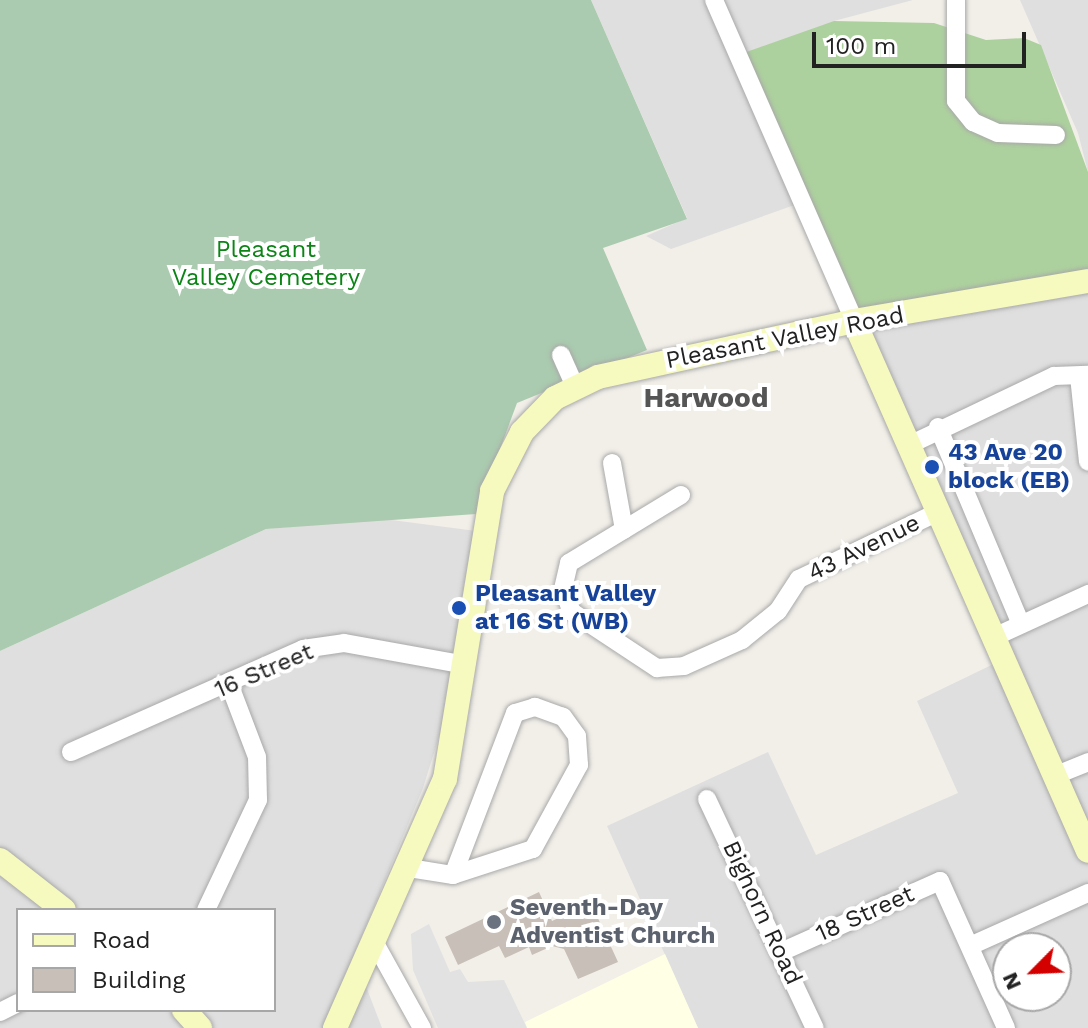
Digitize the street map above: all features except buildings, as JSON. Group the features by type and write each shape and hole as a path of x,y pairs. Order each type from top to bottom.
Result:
{"street":[{"name":"43 Avenue","path":"714,0 936,513 1088,851"},
{"path":"956,0 956,101 973,122 998,133 1056,135"},
{"name":"Pleasant Valley Road","path":"335,1028 376,945 445,779 492,491 522,432 575,386 854,321 1088,281"},
{"path":"561,355 575,386"},
{"path":"907,446 938,427 1054,376 1084,375 1088,462"},
{"path":"938,427 1021,624"},
{"path":"612,463 624,530"},
{"name":"43 Avenue","path":"681,495 569,563 563,589 572,612 657,668 684,666 742,640 778,611 799,579 936,513"},
{"path":"992,638 1088,594"},
{"name":"16 Street","path":"71,752 230,686 303,649 344,643 466,665"},
{"path":"207,908 258,800 257,757 230,686"},
{"path":"409,868 453,875 533,849 579,765 577,736 563,717 535,707 515,713 453,875"},
{"path":"1054,776 1088,762"},
{"name":"Bighorn Road","path":"707,799 815,1028"},
{"path":"0,860 61,908"},
{"name":"18 Street","path":"781,952 940,881 970,946"},
{"path":"1006,1028 970,946 1088,893"},
{"path":"376,945 422,1028"},
{"path":"186,1012 200,1028"}],"shaded area":[{"path":"591,0 913,0 834,21 803,202 671,249 646,236 687,218"},
{"path":"1020,0 1088,0 1088,172 1078,133"},
{"path":"1088,276 1088,1028 698,1028 607,826 768,752 816,855 958,793 917,701 1008,657 864,325"},
{"path":"384,519 484,532 465,654 423,788 354,955 382,1028 0,1028 0,651 266,529"},
{"path":"429,924 450,972 460,969 468,982 504,980 527,1028 438,1028 413,970 411,934"},
{"path":"665,954 698,1028 527,1028 525,1022"}],"green space":[{"name":"Pleasant Valley Cemetery","path":"0,0 591,0 687,219 603,248 647,350 517,403 476,514 266,529 0,651"},
{"path":"834,21 934,23 986,40 1024,38 1041,45 1088,172 1088,276 864,325 735,56"}],"place":[{"name":"43 Ave 20 block (EB)","path":"932,467"},
{"name":"Pleasant Valley at 16 St (WB)","path":"459,608"},
{"name":"Seventh-Day Adventist Church","path":"494,922"}],"district":[{"name":"Harwood","path":"706,398"}]}
